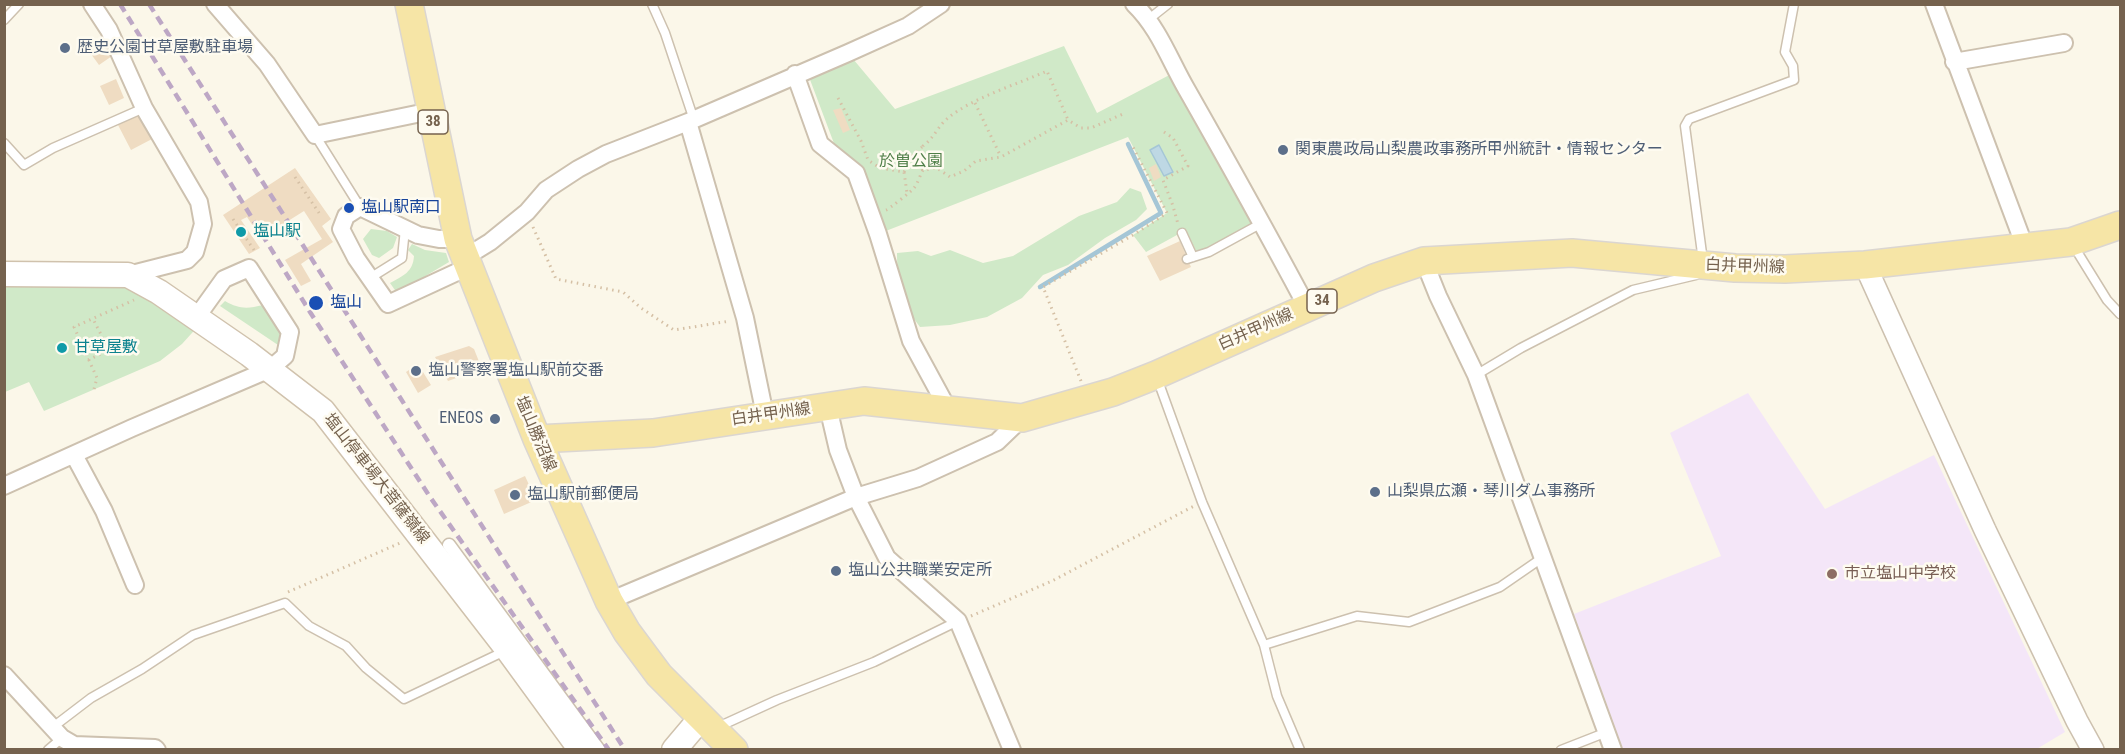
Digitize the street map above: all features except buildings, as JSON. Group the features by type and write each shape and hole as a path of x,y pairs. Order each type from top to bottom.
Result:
{"main road":[{"name":"塩山勝沼線","path":"409,4 464,254 537,440 609,601 627,632 659,675 734,750"},
{"name":"白井甲州線","path":"537,440 653,433 864,401 1022,418 1088,399 1156,375 1374,278 1424,261 1572,253 1735,268 1865,266 2071,242 2121,225"},
{"name":"塩山停車場大菩薩嶺線","path":"4,274 128,275 154,289 270,369 323,411 508,650 581,750"},
{"path":"674,750 707,724"}],"street":[{"path":"93,4 109,30 144,108 199,202 203,224 195,252 187,260 128,275"},
{"path":"215,4 267,64 315,135 431,111"},
{"path":"464,254 439,239 418,236 360,207 346,216 341,229 356,258 388,304 464,254 490,242 526,212 546,190 578,169 606,154 691,121 908,26 941,4"},
{"path":"1134,4 1149,18 1307,307"},
{"path":"1934,4 2025,247"},
{"path":"1954,62 2064,43"},
{"path":"795,74 820,144 856,173 911,341 948,411"},
{"path":"691,121 745,318 765,415"},
{"path":"1424,261 1476,375 1613,750"},
{"path":"1865,266 1985,530 2077,722 2093,750"},
{"path":"4,486 270,369 285,356 290,332 249,268 224,279 196,318"},
{"path":"828,406 838,450 856,497 887,558 958,621 1012,750"},
{"path":"609,601 856,497 918,478 997,442 1022,418"},
{"path":"74,455 104,511 135,585"},
{"path":"449,545 599,750"},
{"path":"4,675 58,732 75,745 155,748 157,750"}],"lane":[{"path":"4,20 19,4"},
{"path":"652,4 665,33 691,121"},
{"path":"1149,18 1168,4"},
{"path":"1704,266 1685,126 1689,119 1794,80 1793,66 1785,52 1794,4"},
{"path":"4,143 24,165 53,148 144,108"},
{"path":"315,135 360,207"},
{"path":"1182,233 1190,258 1209,252 1262,223"},
{"path":"370,278 402,258 405,229"},
{"path":"2071,242 2107,300 2121,314"},
{"path":"1476,375 1521,348 1633,290 1672,279 1735,268"},
{"path":"1156,375 1202,502 1264,645 1277,696 1300,750"},
{"path":"1264,645 1357,616 1409,622 1500,587 1542,558"},
{"path":"48,750 58,732 91,698 142,669 193,635 285,603 309,626 346,646 366,668 404,699 508,650"},
{"path":"707,724 777,700 874,662 958,621"},
{"path":"1561,750 1607,732"}],"path":[{"path":"907,193 904,172 913,155 932,140 947,118 1047,71 1068,120 1081,128 1091,128 1123,114"},
{"path":"838,98 857,133 868,160 880,168 904,172"},
{"path":"975,103 1001,157"},
{"path":"923,170 937,168 950,177 964,171 976,161 1001,157 1068,120"},
{"path":"1164,132 1173,138 1188,165 1163,180 1182,233"},
{"path":"871,216 892,207 914,189 923,170 921,165 923,146"},
{"path":"1088,399 1044,287 1167,213 1133,147"},
{"path":"295,177 319,213"},
{"path":"526,212 556,279 623,292 641,308 674,330 745,318"},
{"path":"233,219 254,250"},
{"path":"94,389 97,378 74,327 154,289"},
{"path":"88,360 109,350 93,319"},
{"path":"958,621 1052,581 1202,502"},
{"path":"285,603 284,594 419,534"}],"shaded area":[{"name":"市立塩山中学校","path":"1748,393 1825,509 1934,455 2065,732 2035,750 1623,749 1574,614 1721,556 1670,433"}],"green space":[{"name":"於曽公園","path":"1064,46 1097,113 1177,71 1261,219 1197,253 1186,230 1146,252 1133,235 1167,213 1128,137 878,234 841,162 806,69 848,53 895,109"},
{"path":"1130,188 1141,192 1147,209 1136,220 1105,238 1068,265 1043,275 1022,298 987,317 950,325 920,327 909,310 898,274 897,253 918,251 931,256 950,250 983,263 1013,256 1079,216 1117,202"},
{"path":"371,229 387,231 397,237 393,248 379,258 372,255 363,239"},
{"path":"412,244 425,250 446,253 449,262 397,293 390,283 403,276 412,266 414,256 408,250"},
{"path":"5,274 113,274 201,323 182,344 160,361 44,411 29,382 5,392"},
{"path":"225,301 243,307 263,305 283,335 278,345 220,306"}],"water":[{"path":"1159,145 1173,172 1164,176 1150,150"}],"waterway":[{"path":"1040,287 1161,213 1128,144"}],"railway":[{"path":"120,4 310,312 430,497 609,750"},
{"path":"149,4 625,750"}],"place":[{"name":"歴史公園甘草屋敷駐車場","path":"65,48"},
{"name":"関東農政局山梨農政事務所甲州統計・情報センター","path":"1283,150"},
{"name":"塩山駅南口","path":"349,208"},
{"name":"塩山駅","path":"241,232"},
{"name":"塩山","path":"316,303"},
{"name":"甘草屋敷","path":"62,348"},
{"name":"塩山警察署塩山駅前交番","path":"416,371"},
{"name":"ENEOS","path":"495,419"},
{"name":"山梨県広瀬・琴川ダム事務所","path":"1375,492"},
{"name":"塩山駅前郵便局","path":"515,495"},
{"name":"塩山公共職業安定所","path":"836,571"},
{"name":"市立塩山中学校","path":"1832,574"}]}
